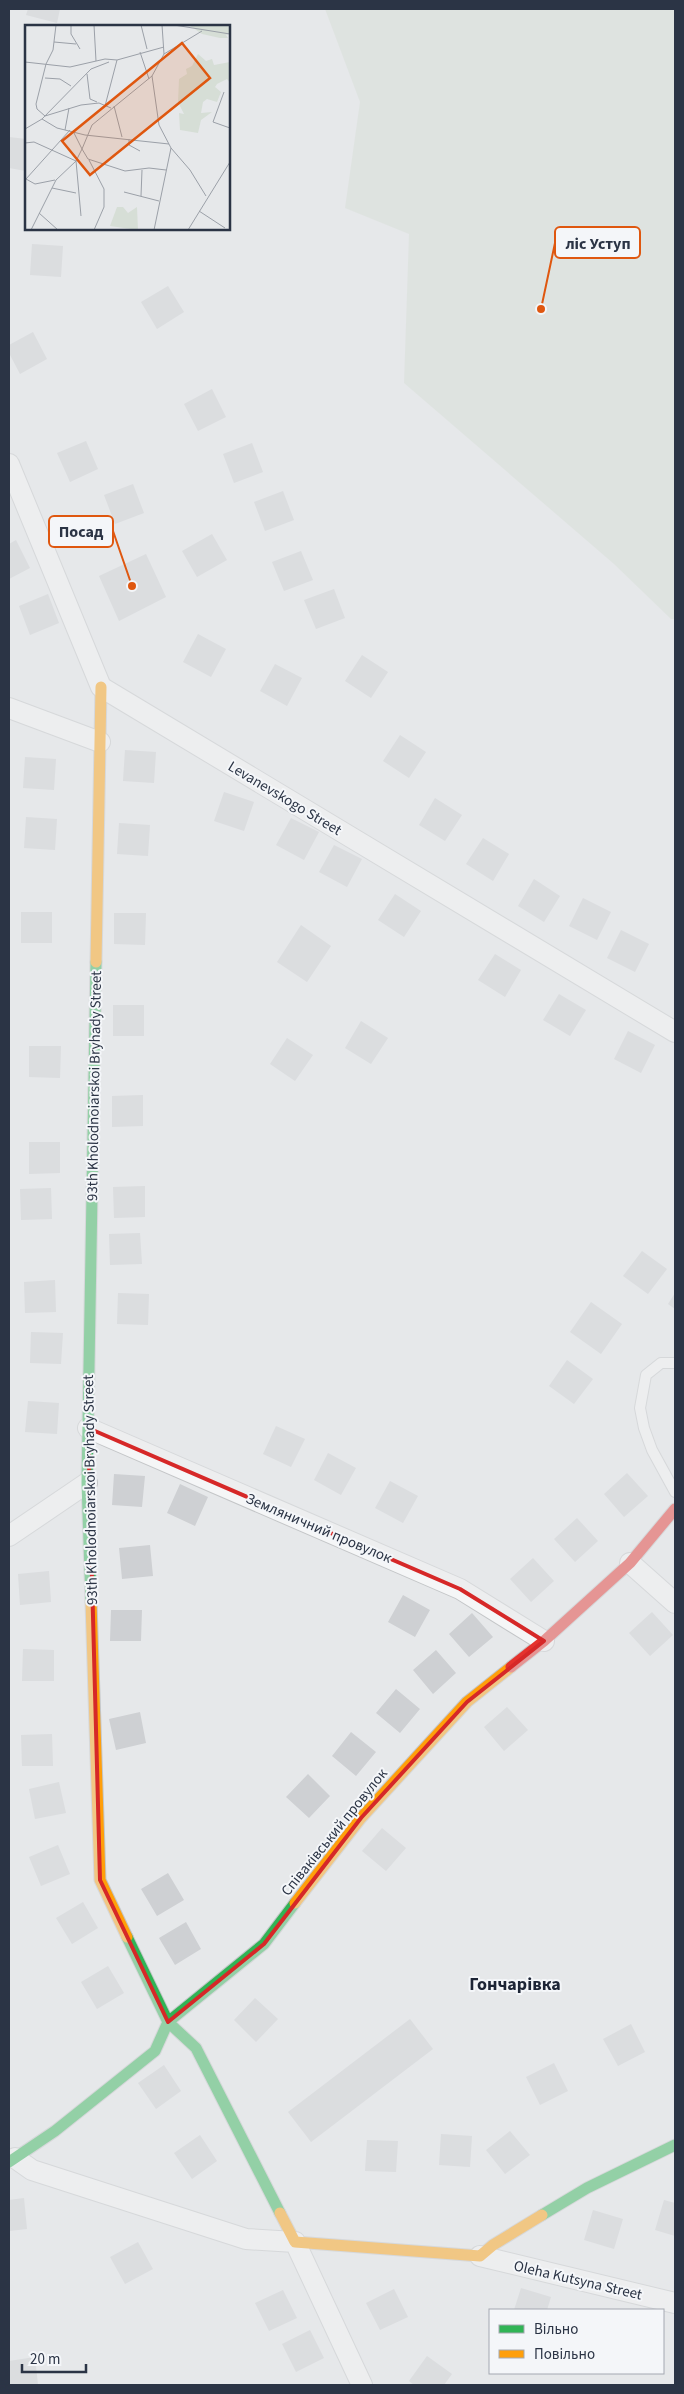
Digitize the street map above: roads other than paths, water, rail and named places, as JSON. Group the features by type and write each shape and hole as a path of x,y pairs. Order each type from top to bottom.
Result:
{"street":[{"path":"9,464 101,687"},
{"name":"93th Kholodnoiarskoi Bryhady Street","path":"101,687 87,1483 100,1880 168,2022 196,2048 295,2242 362,2385"},
{"name":"Levanevskogo Street","path":"101,687 675,1032"},
{"path":"9,708 100,742"},
{"name":"Земляничний провулок","path":"88,1428 460,1588 544,1641"},
{"path":"9,1536 87,1483"},
{"name":"Співаківський провулок","path":"12,2160 55,2131 154,2051 168,2022 264,1944 361,1818 460,1710 544,1641 630,1563 675,1508"},
{"path":"630,1563 675,1603"},
{"path":"12,2160 32,2170 246,2240 480,2256 493,2245 587,2188 675,2145"},
{"name":"Oleha Kutsyna Street","path":"480,2256 675,2303"}],"lane":[{"path":"675,1363 661,1363 646,1375 640,1408 652,1450 675,1492"}],"place":[{"name":"ліс Уступ","path":"541,309"},
{"name":"Посад","path":"132,586"}],"district":[{"name":"Гончарівка","path":"515,1984"}]}
